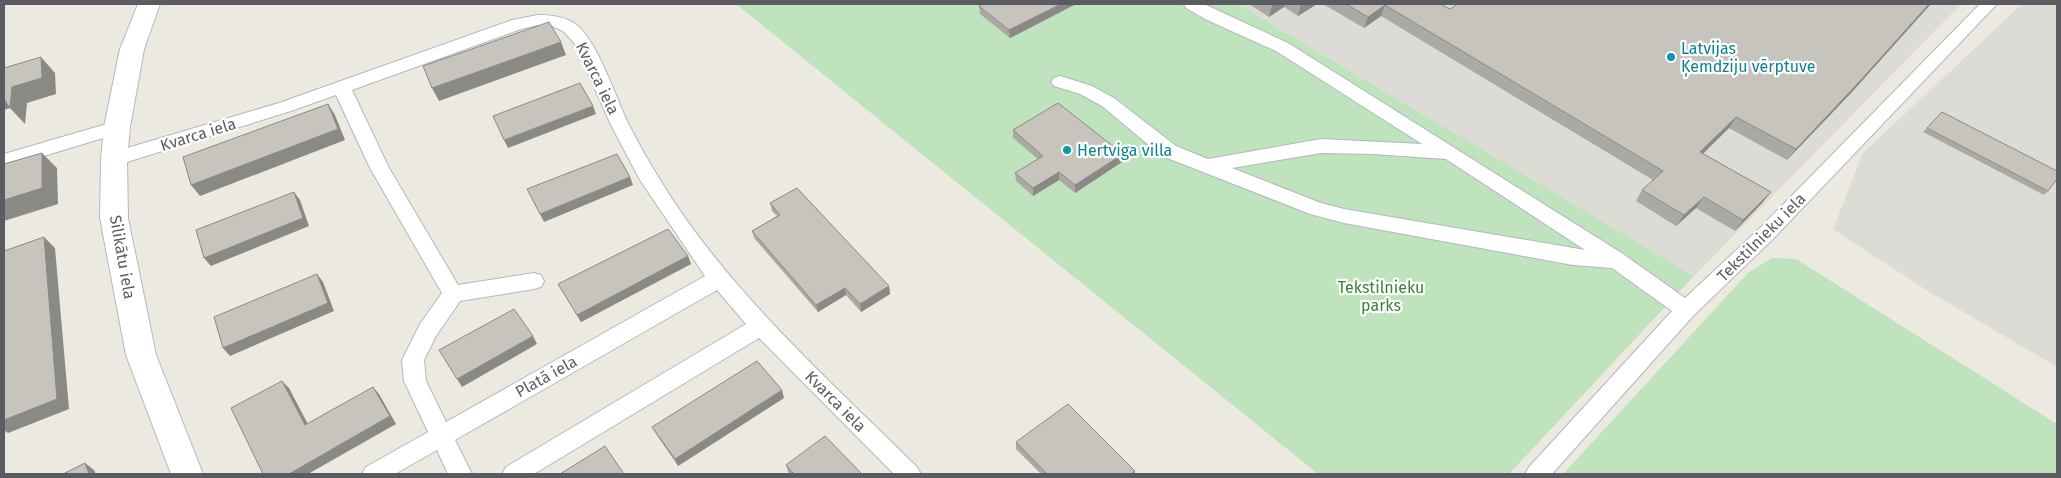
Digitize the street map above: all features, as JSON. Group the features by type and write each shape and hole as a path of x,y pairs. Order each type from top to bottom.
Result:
{"main road":[{"name":"Silikātu iela","path":"149,4 132,49 117,127 114,159 114,218 142,355 188,474"}],"street":[{"path":"1192,4 1213,16 1282,47 1616,260 1686,310"},
{"name":"Tekstilnieku iela","path":"1537,474 1686,310 1766,234 1989,4"},
{"name":"Kvarca iela","path":"114,159 256,117 518,24 538,20 556,21 569,28 583,42 620,124 650,180 718,279 760,326 909,474"},
{"path":"1060,82 1086,90 1108,102 1169,151 1316,210 1573,257 1616,260"},
{"path":"342,88 379,170 453,294"},
{"path":"4,161 117,127"},
{"path":"1207,166 1320,146 1373,147 1450,153"},
{"name":"Platā iela","path":"374,474 718,279"},
{"path":"460,474 415,381 413,360 428,330 453,294 475,288 534,282"},
{"path":"514,474 760,326"}],"shaded area":[{"path":"1238,4 1961,4 1694,276"},
{"path":"2022,4 2057,4 2057,367 1928,291 1833,229 1863,153"}],"green space":[{"name":"Tekstilnieku parks","path":"736,4 1238,4 1694,276 1509,474 1318,474"},
{"path":"1772,258 1796,259 2057,424 2057,474 1563,474 1749,272"}],"building":[{"path":"983,4 1061,4 1009,30 979,6"},
{"path":"1346,4 1440,4 1450,9 1458,4 1929,4 1796,149 1736,117 1700,152 1771,192 1743,220 1704,197 1684,215 1642,190 1663,171 1385,5 1368,17"},
{"path":"549,22 561,42 432,88 423,66"},
{"path":"41,57 42,78 12,87 10,108 4,99 4,68"},
{"path":"580,83 593,106 504,140 493,116"},
{"name":"Hertviga villa","path":"1058,103 1123,154 1075,185 1059,172 1033,188 1015,173 1043,156 1013,130"},
{"path":"328,104 338,129 191,185 183,157"},
{"path":"1942,112 2057,171 2057,179 2048,191 1927,128"},
{"path":"42,153 42,188 4,200 4,164"},
{"path":"617,154 630,177 540,214 527,189"},
{"path":"797,188 889,286 860,304 845,288 816,305 752,231 780,215 770,203"},
{"path":"294,192 303,218 204,258 196,230"},
{"path":"668,229 688,256 577,315 558,284"},
{"path":"44,237 57,399 4,420 4,251"},
{"path":"317,274 328,303 223,348 214,317"},
{"path":"514,309 533,336 457,379 439,350"},
{"path":"757,361 782,390 675,459 652,427"},
{"path":"282,381 305,425 373,387 390,416 289,474 263,474 231,408"},
{"path":"1068,404 1135,471 1131,474 1047,474 1016,442"},
{"path":"825,436 862,474 794,474 786,465"},
{"path":"605,446 624,474 560,474"},
{"path":"85,463 89,474 63,474"}],"place":[{"name":"Latvijas Ķemdziju vērptuve","path":"1671,57"},
{"name":"Hertviga villa","path":"1067,150"}]}
